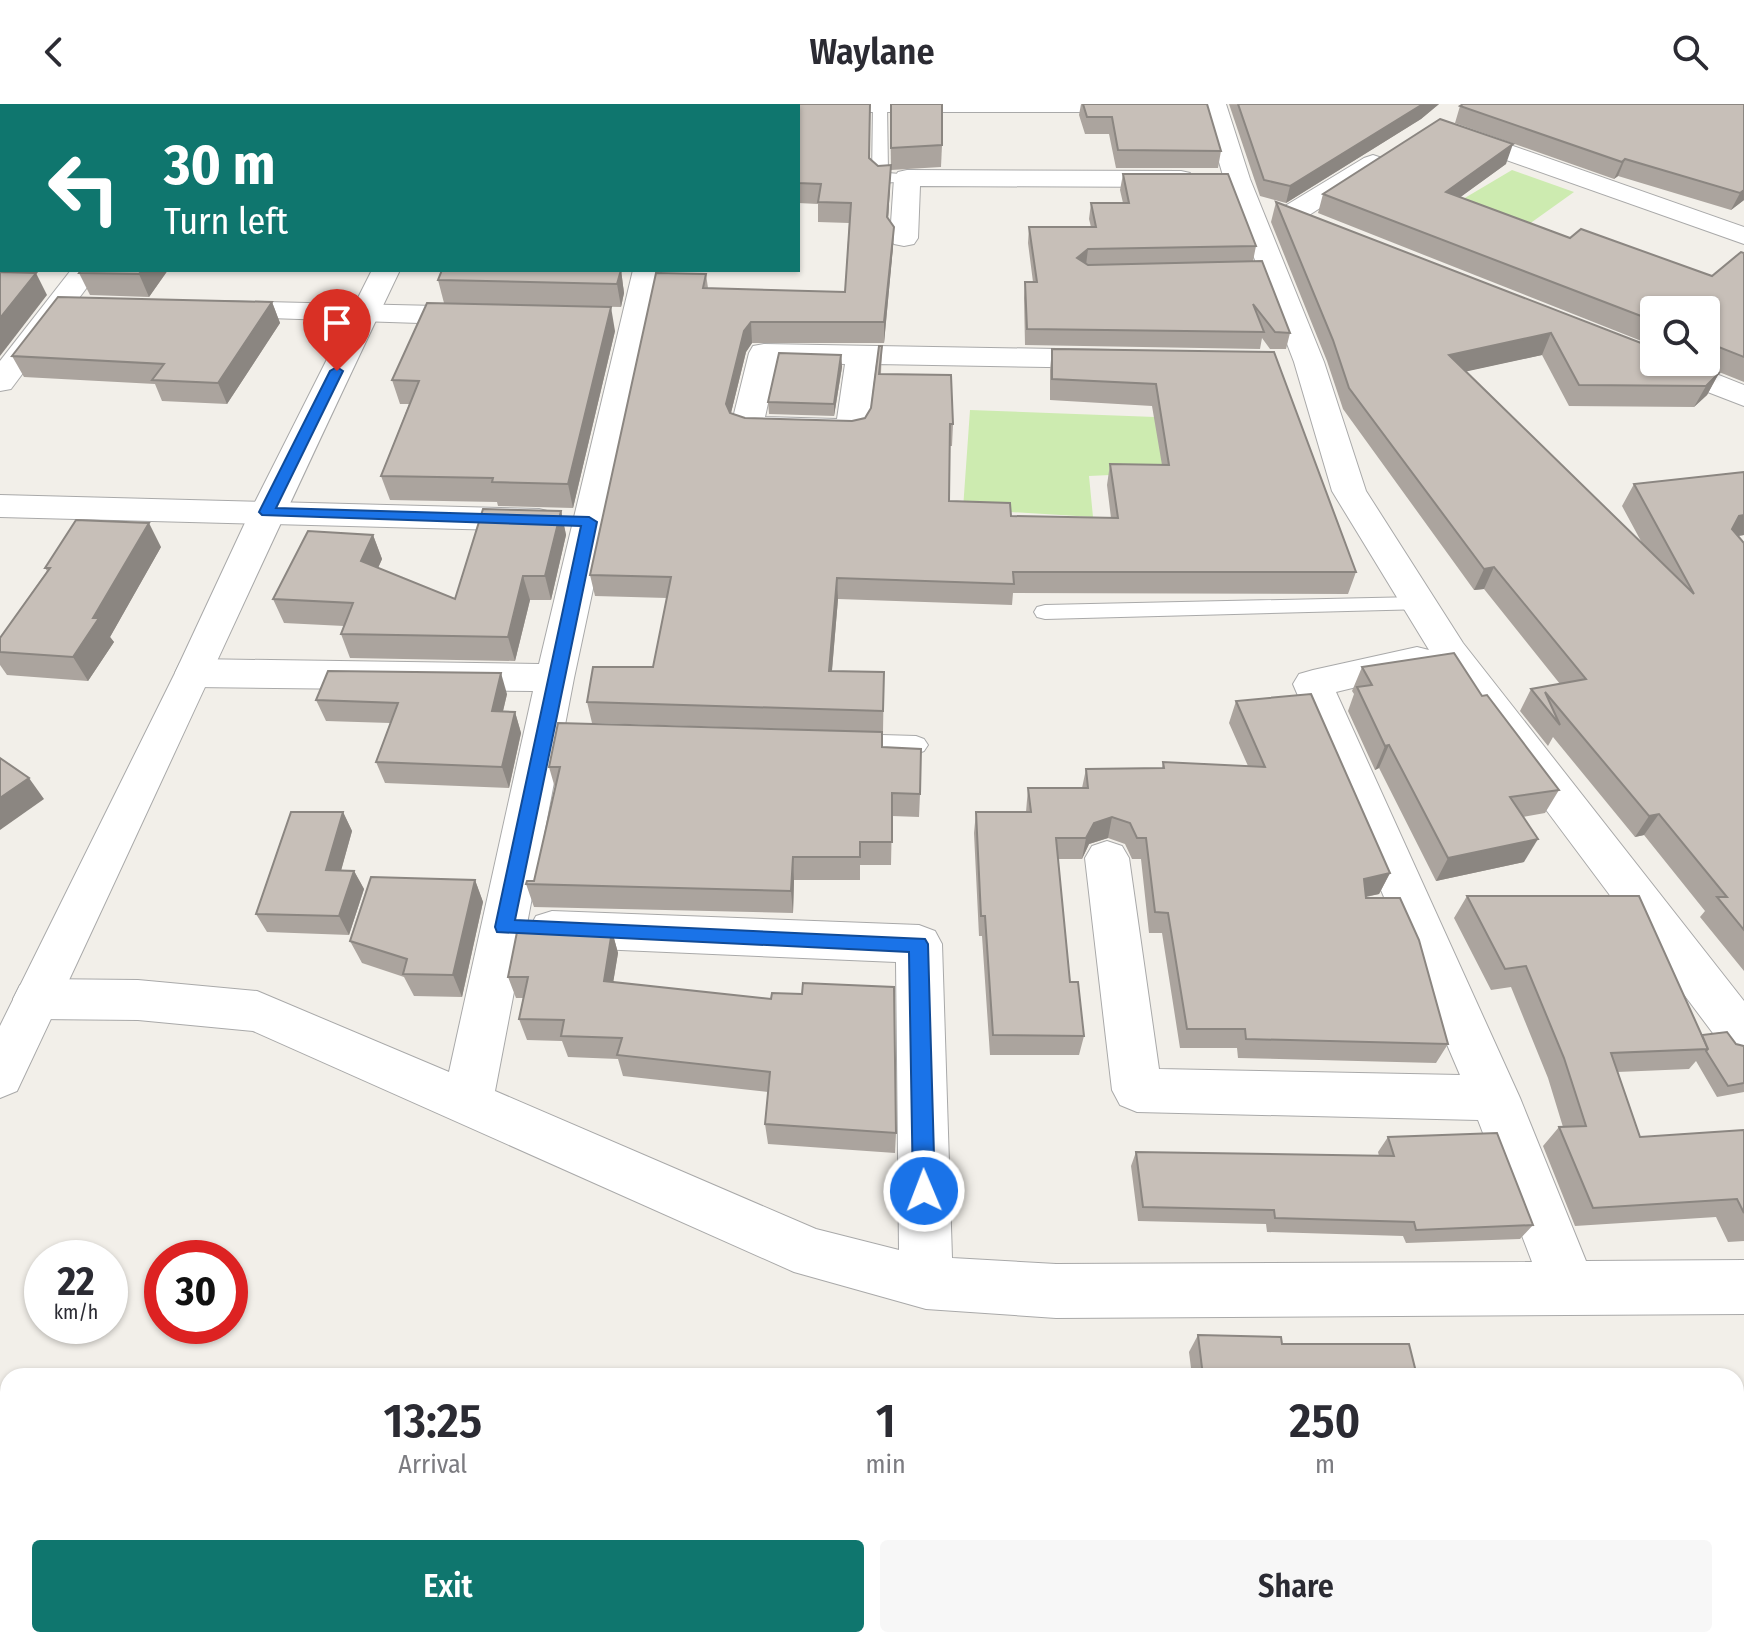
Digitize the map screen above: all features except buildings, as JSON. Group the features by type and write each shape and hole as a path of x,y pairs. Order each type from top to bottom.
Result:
{"street":[{"path":"1182,105 1214,104 1293,362 1349,491 1417,604 1449,652 1744,1037"},
{"path":"800,105 1167,105"},
{"path":"1448,111 1432,126 1744,236"},
{"path":"1290,215 1393,150"},
{"path":"904,238 907,178 1243,192 1319,226"},
{"path":"0,382 85,272"},
{"path":"0,1076 194,673 267,512 385,272"},
{"path":"468,1101 504,927 560,734 555,678 647,272"},
{"path":"60,306 91,307"},
{"path":"182,309 508,317"},
{"path":"603,318 635,319"},
{"path":"862,356 1134,360"},
{"path":"1694,376 1744,396"},
{"path":"0,506 589,522"},
{"path":"1449,652 1313,684 1495,1098 1569,1287"},
{"path":"194,673 555,678"},
{"path":"1107,858 1137,1090 1495,1098"},
{"path":"504,927 919,944 926,1283"},
{"path":"37,999 138,1000 257,1011 813,1254 926,1283 1056,1291 1744,1287"}],"lane":[{"path":"880,105 880,178 907,178"},
{"path":"1045,612 1417,604"},
{"path":"823,742 916,745"}],"green space":[{"path":"1512,170 1574,192 1525,227 1458,202"},
{"path":"970,410 1208,419 1216,470 1089,476 1093,517 963,509"}],"route":[{"path":"337,371 267,512 589,522 504,927 919,944 924,1191"}]}
